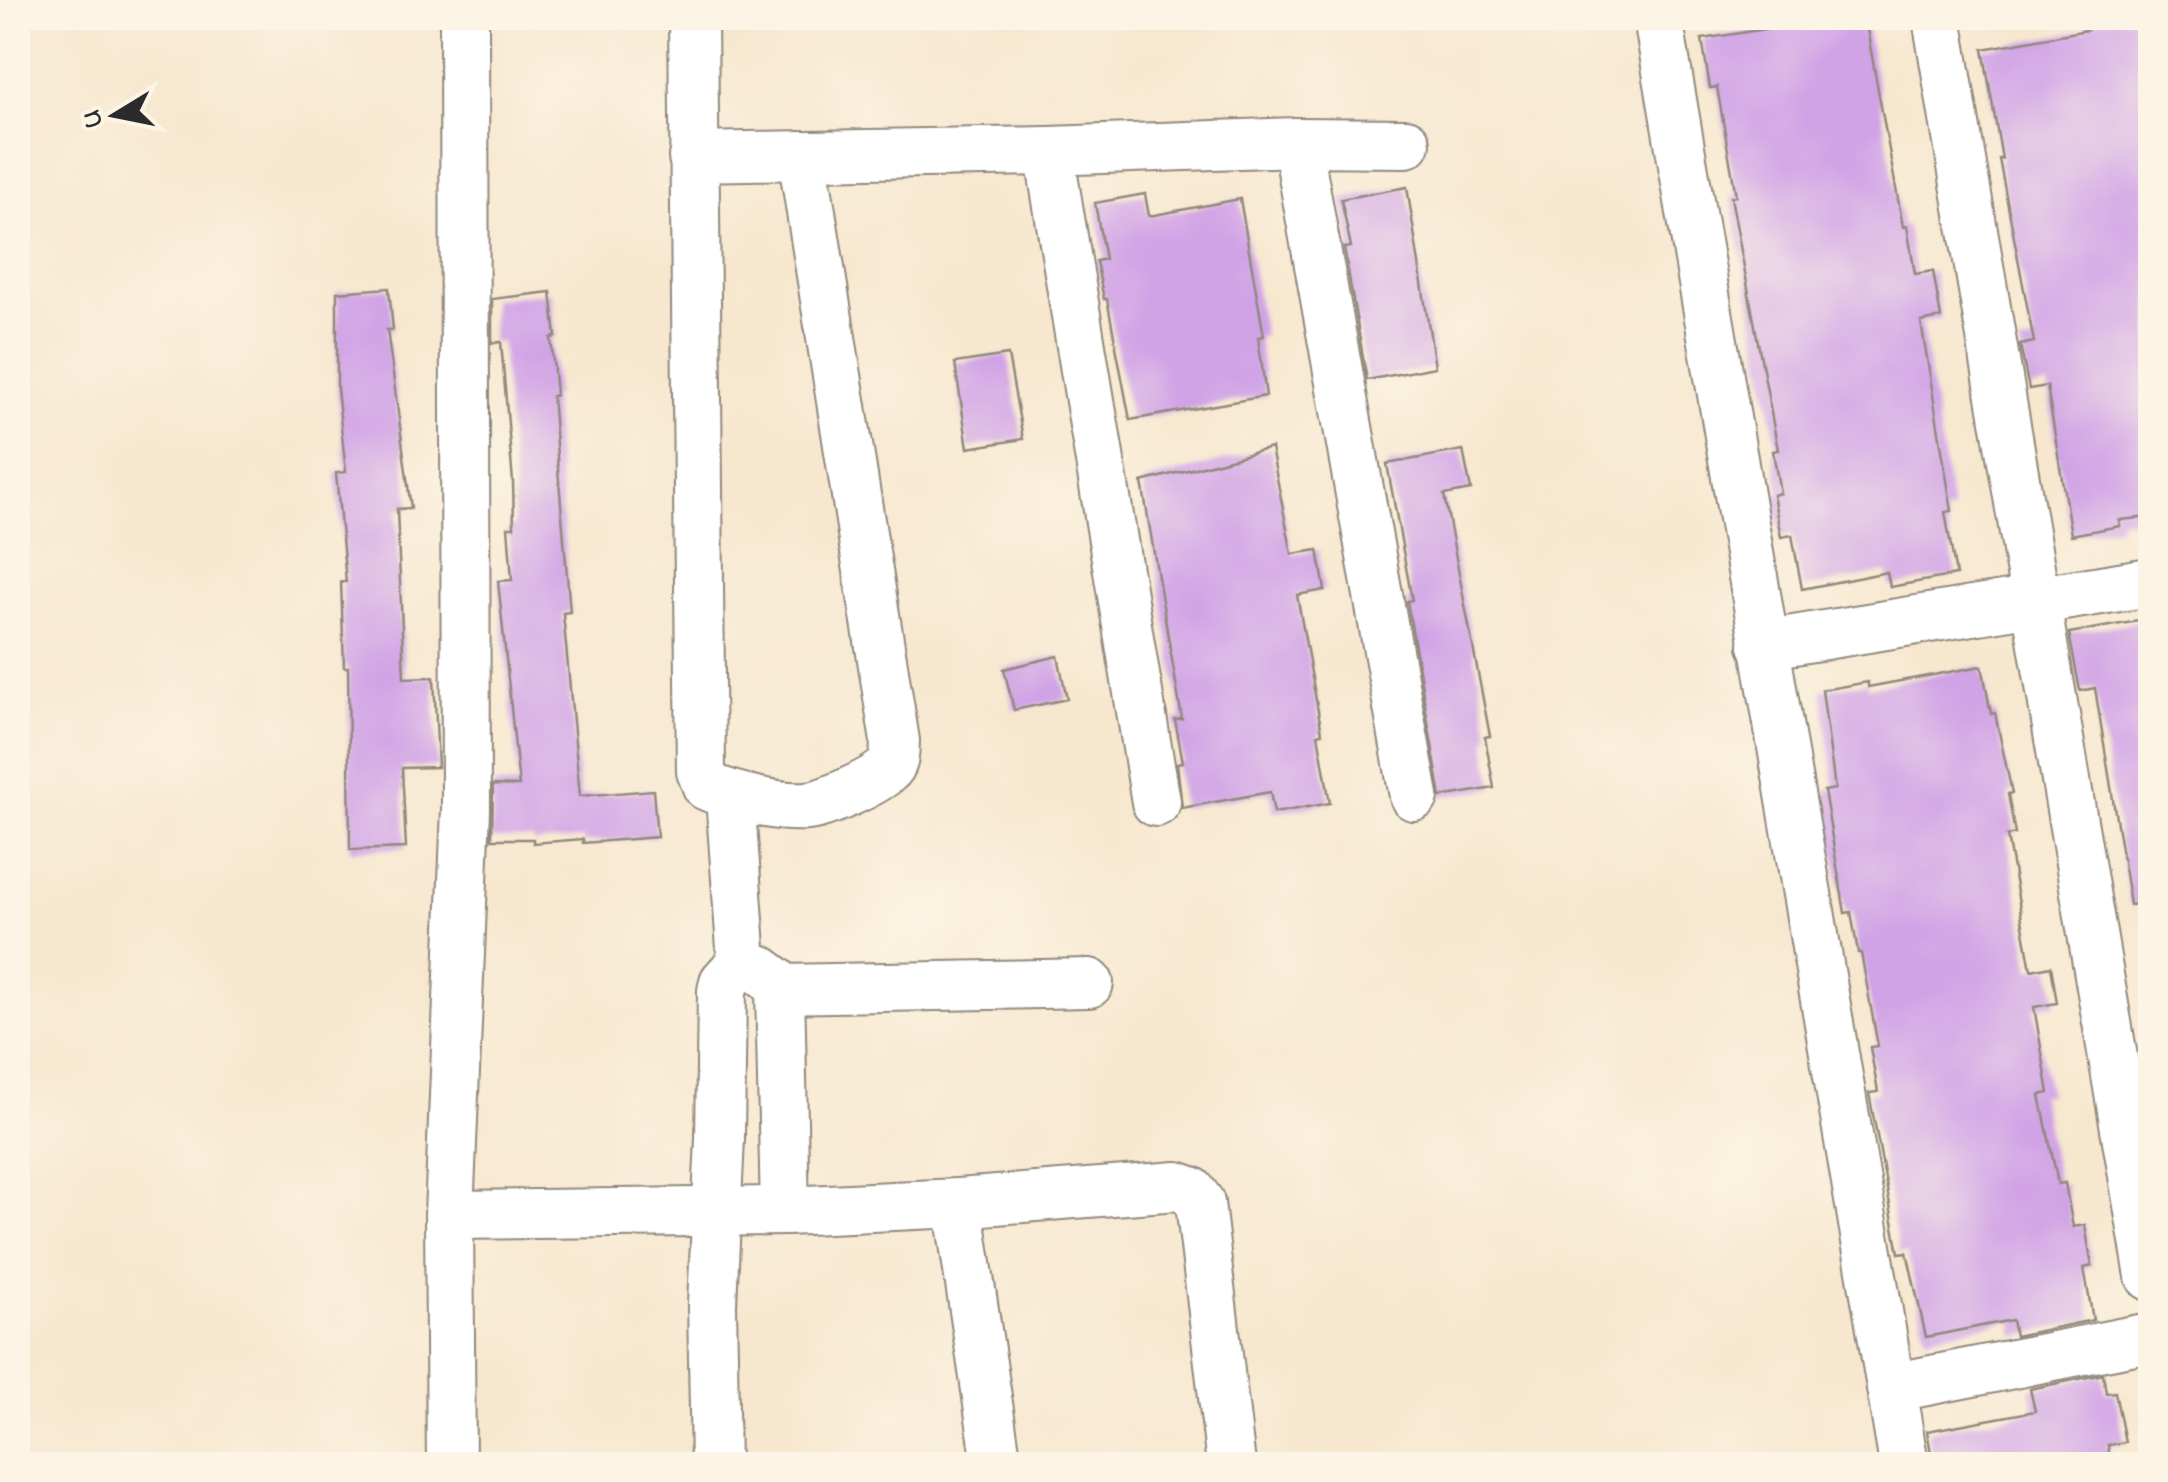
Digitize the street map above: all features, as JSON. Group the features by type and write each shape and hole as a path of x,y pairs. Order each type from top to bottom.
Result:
{"street":[{"path":"451,1464 449,1215 466,810 464,18"},
{"path":"693,18 701,771 707,786 730,796 807,806 825,802 886,770 894,759 894,741 802,156"},
{"path":"1658,18 1904,1464"},
{"path":"1937,18 2150,1276"},
{"path":"693,158 1297,142 1406,143"},
{"path":"1297,142 1414,796"},
{"path":"1049,151 1156,802"},
{"path":"1763,645 2150,582"},
{"path":"715,1464 712,1304 722,991 724,982 742,962 730,796"},
{"path":"742,962 765,972 780,989 785,1210"},
{"path":"780,989 1089,983"},
{"path":"449,1215 785,1210 958,1203 1177,1186 1191,1190 1200,1203 1231,1464"},
{"path":"958,1203 997,1464"},
{"path":"1891,1388 2150,1337"}],"building":[{"path":"1835,18 1865,18 1915,274 1933,271 1941,318 1921,322 1952,511 1945,512 1956,575 1890,587 1887,572 1802,589 1792,535 1781,537 1773,495 1780,493 1773,451 1778,450 1731,197 1736,196 1717,87 1710,88 1702,39"},
{"path":"2137,18 2150,89 2150,517 2119,520 2120,526 2071,535 2047,386 2029,389 2020,345 2034,342 1999,159 1983,49 2087,30 2086,22"},
{"path":"1407,187 1435,367 1367,380 1344,248 1351,247 1341,199"},
{"path":"1145,194 1149,216 1240,199 1264,336 1258,337 1266,396 1130,420 1096,261 1105,259 1095,203"},
{"path":"389,288 393,330 387,330 411,508 397,509 404,678 434,677 438,767 402,768 406,848 350,850 348,667 344,667 341,582 346,582 336,473 346,472 337,389 337,292"},
{"path":"551,292 556,337 551,338 556,395 552,396 570,612 563,613 580,796 653,790 657,837 583,843 583,839 533,843 533,839 492,839 493,785 519,786 498,581 512,580 508,527 514,527 513,482 501,342 492,343 492,299"},
{"path":"1008,355 1023,439 968,448 955,363"},
{"path":"1271,448 1292,554 1318,550 1325,590 1297,595 1322,733 1318,734 1330,803 1274,813 1270,792 1182,808 1177,763 1183,762 1175,720 1182,719 1142,482"},
{"path":"1463,450 1471,490 1444,495 1490,736 1485,737 1494,788 1441,797 1387,464"},
{"path":"2150,619 2150,903 2130,905 2095,688 2080,691 2069,633"},
{"path":"1058,656 1067,699 1014,710 1004,669"},
{"path":"1982,666 2012,793 2008,794 2015,834 2007,836 2031,970 2051,966 2057,1003 2034,1007 2049,1093 2040,1095 2058,1184 2065,1183 2073,1227 2085,1225 2092,1266 2084,1268 2093,1320 2015,1336 2012,1320 1926,1337 1907,1252 1899,1253 1869,1093 1878,1092 1870,1047 1878,1046 1851,912 1845,913 1824,791 1835,789 1822,690 1868,682 1868,687"},
{"path":"2103,1374 2106,1393 2115,1392 2125,1442 2108,1445 2111,1464 1933,1464 1927,1431 2035,1411 2030,1389"}]}
